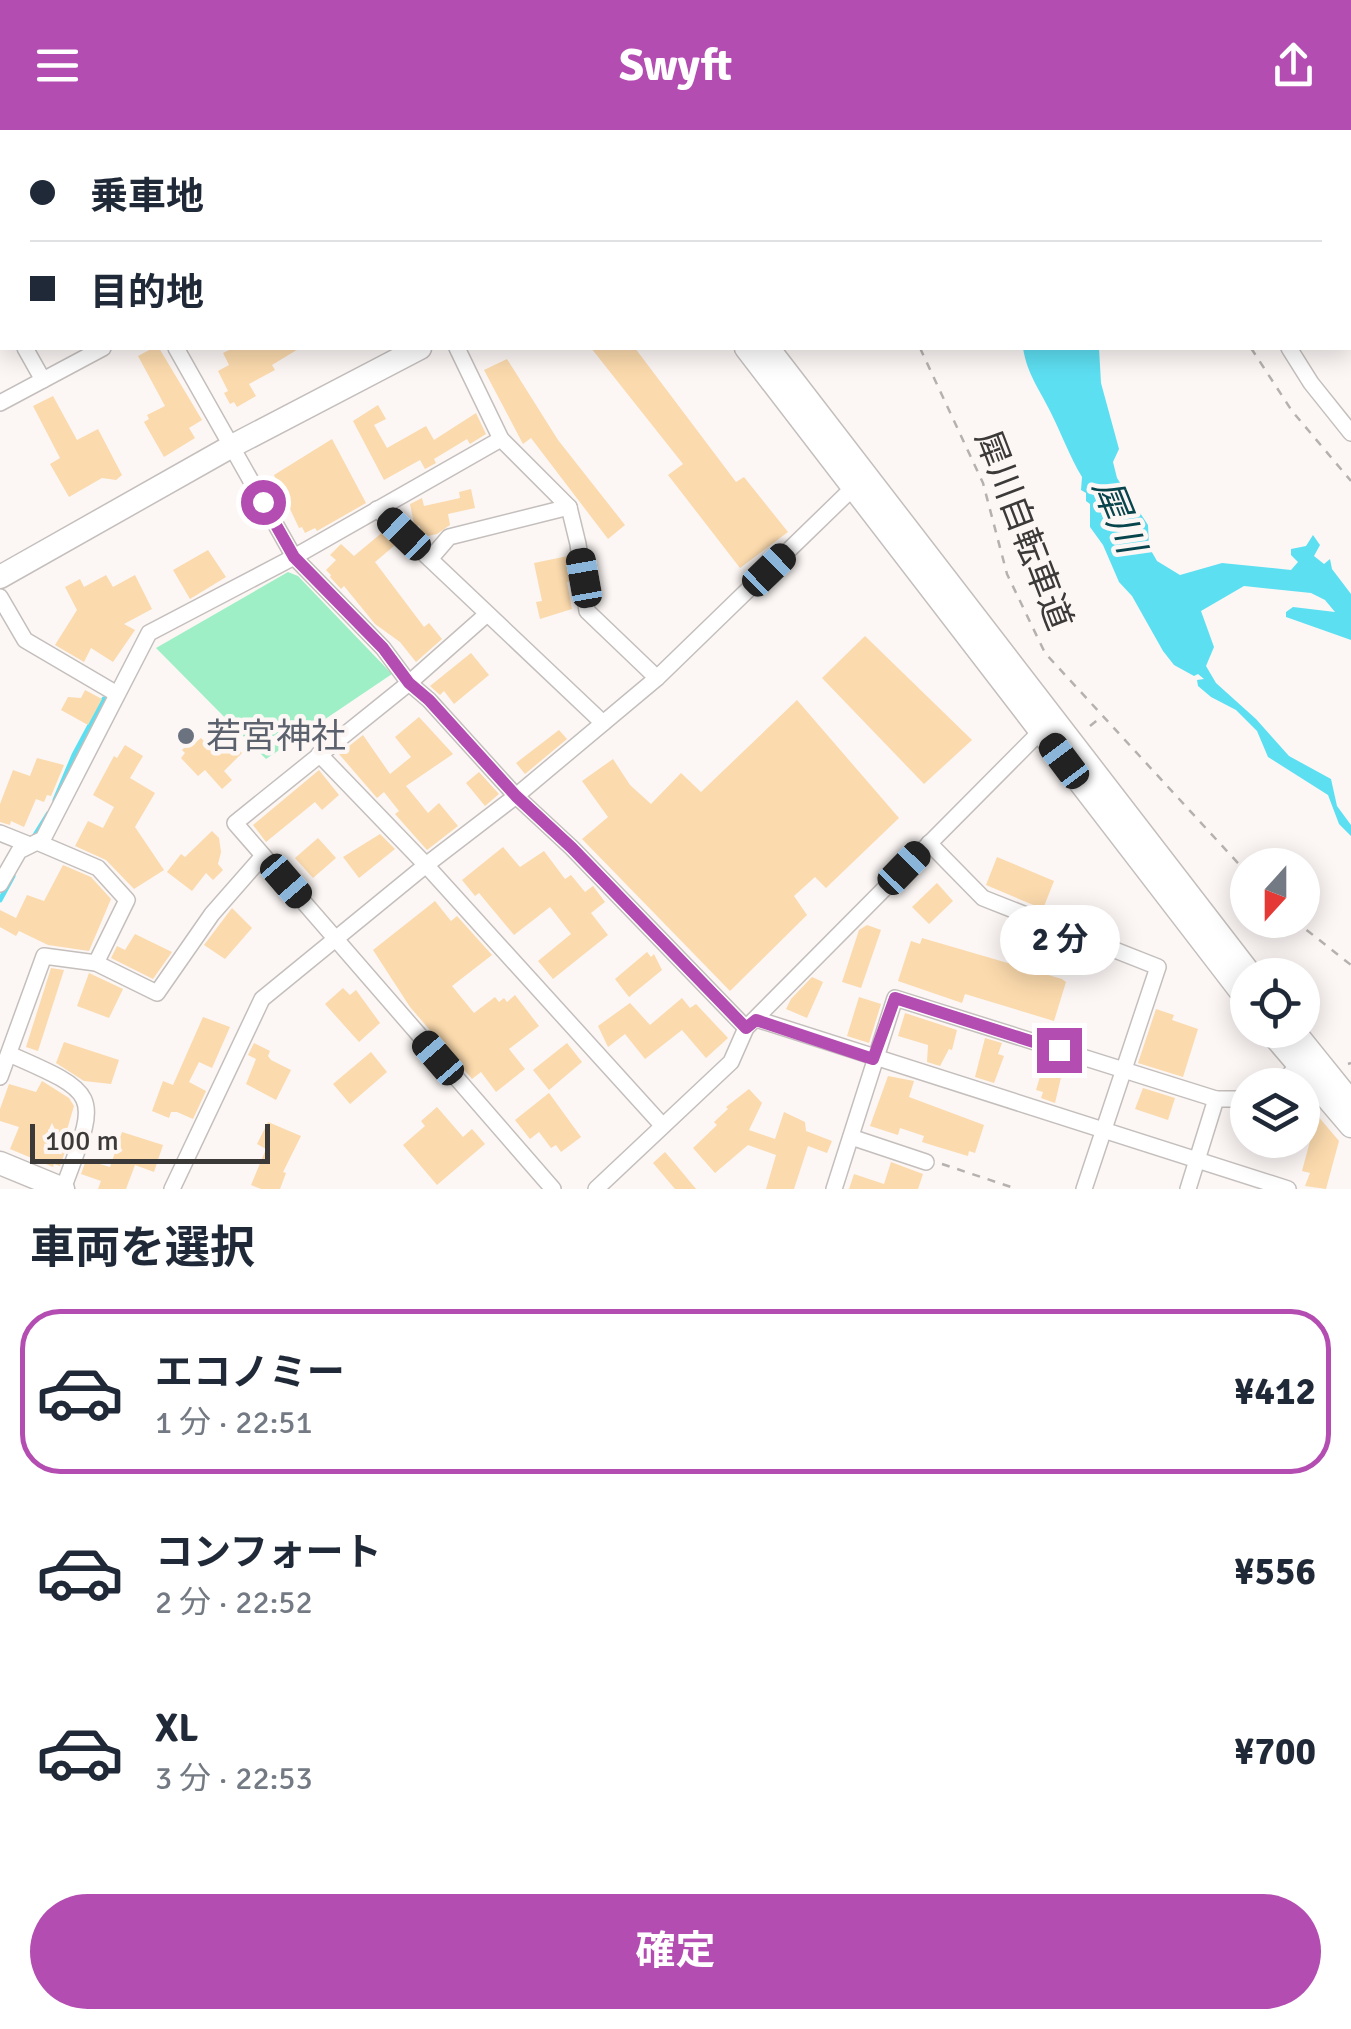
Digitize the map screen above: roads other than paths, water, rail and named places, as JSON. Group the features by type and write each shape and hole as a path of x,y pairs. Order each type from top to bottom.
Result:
{"street":[{"path":"26,350 42,380"},
{"path":"0,403 99,350"},
{"path":"177,350 294,557 383,648 409,683 516,796 751,1024 1288,1189"},
{"path":"0,577 232,446 416,350"},
{"path":"458,350 501,438 569,507 587,611 657,678"},
{"path":"748,350 859,482 1046,725 1230,976"},
{"path":"769,350 859,482"},
{"path":"1290,350 1351,433"},
{"path":"0,884 19,850 43,839 149,633 294,557 501,438"},
{"path":"172,1189 262,999 657,678 859,482"},
{"path":"430,559 449,537 569,507"},
{"path":"377,509 602,724"},
{"path":"0,596 25,640 117,694"},
{"path":"488,614 235,823 553,1189"},
{"path":"596,1189 732,1062 751,1024 1046,725"},
{"path":"1046,725 1236,958"},
{"path":"319,754 426,864 662,1126"},
{"path":"0,833 98,868 127,900 96,963"},
{"path":"929,842 983,898 1158,967 1084,1189"},
{"path":"0,1075 44,956 96,963 157,993 212,914 263,856"},
{"path":"834,1189 895,998 1216,1099 1230,1099"},
{"path":"1290,1048 1351,1102"},
{"path":"1300,1048 1351,1126"},
{"path":"0,1164 63,1189 86,1127 88,1110 82,1093 67,1079 10,1054"},
{"path":"1297,1068 1305,1061"},
{"path":"1188,1189 1216,1099"},
{"path":"851,1136 926,1162"}],"water":[{"name":"犀川","path":"1023,350 1099,350 1101,383 1119,449 1113,462 1117,478 1148,525 1149,547 1157,561 1180,575 1222,563 1291,570 1298,562 1291,549 1306,546 1313,535 1320,545 1314,556 1324,564 1330,559 1332,569 1351,594 1351,640 1286,617 1293,607 1335,612 1325,600 1311,593 1244,586 1201,611 1214,647 1206,666 1216,683 1289,756 1331,779 1337,806 1351,825 1351,836 1339,824 1328,795 1268,757 1257,731 1236,710 1198,686 1197,680 1204,679 1174,665 1163,651 1090,527 1090,504 1081,490 1082,477"}],"waterway":[{"path":"55,800 104,699"},
{"path":"35,835 48,814"},
{"path":"0,900 13,876"}],"place":[{"name":"若宮神社","path":"186,736"}]}
